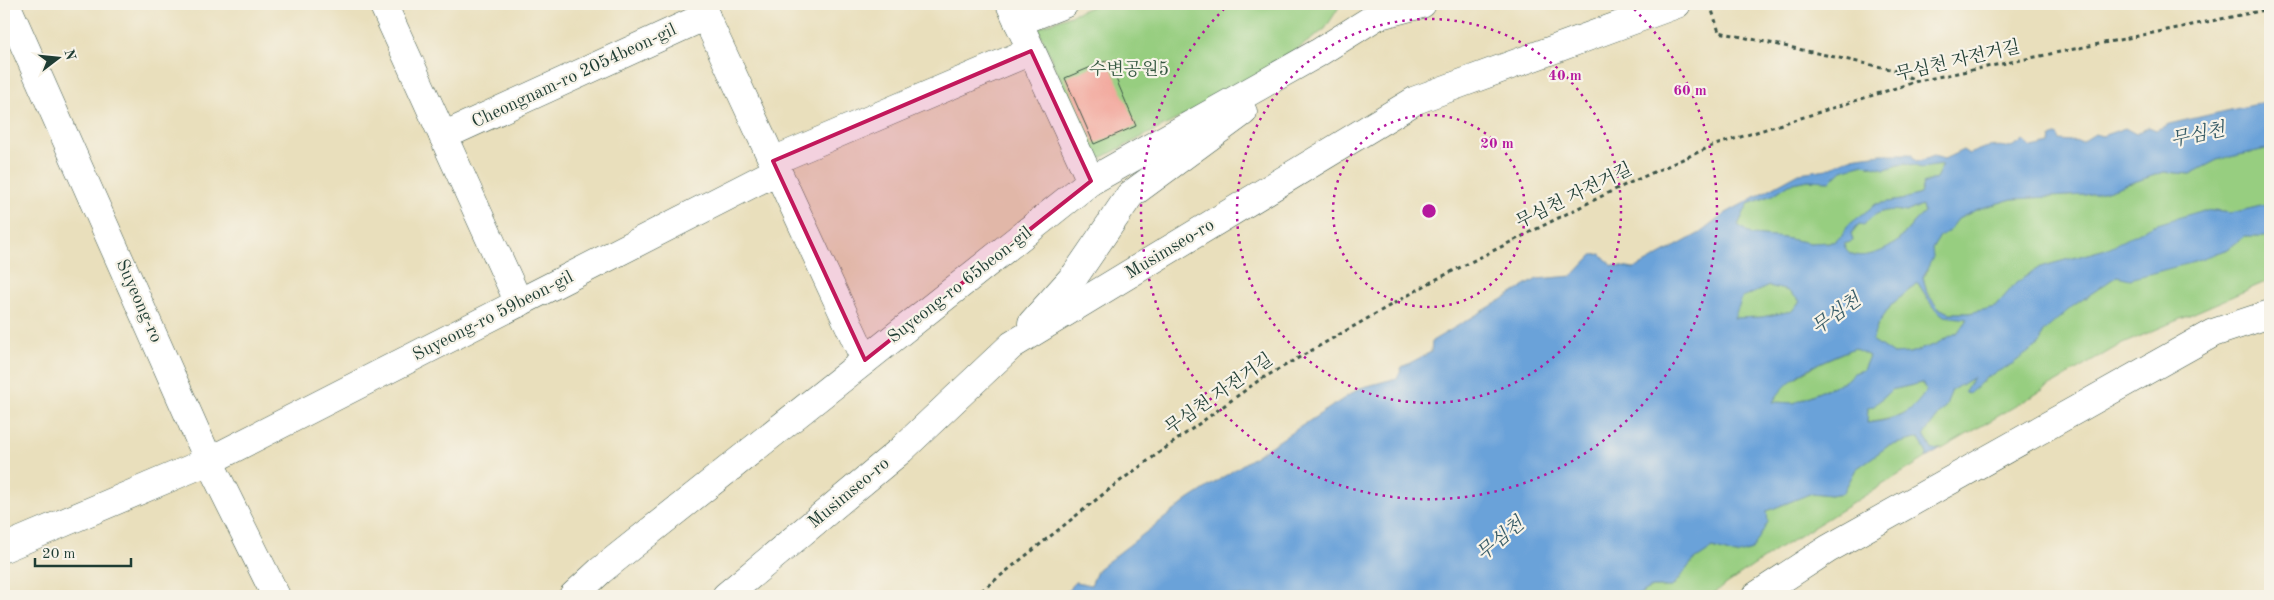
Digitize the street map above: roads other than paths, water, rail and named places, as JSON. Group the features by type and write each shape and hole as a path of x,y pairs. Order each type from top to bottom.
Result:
{"street":[{"name":"Suyeong-ro","path":"6,4 209,461 276,596"},
{"path":"383,4 519,303"},
{"path":"1064,4 1014,13 1091,181"},
{"path":"1012,345 1076,274 1130,195 1381,8 1422,4"},
{"name":"Musimseo-ro","path":"726,596 900,450 1012,345 1416,100 1677,4"},
{"name":"Suyeong-ro 65beon-gil","path":"573,596 600,571 1091,181 1318,53 1381,8"},
{"path":"703,10 865,360"},
{"name":"Cheongnam-ro 2054beon-gil","path":"443,136 703,10"},
{"name":"Suyeong-ro 59beon-gil","path":"4,548 209,461 519,303 775,166 879,116 1031,51"},
{"path":"1756,596 1828,549 2213,333 2270,314"}],"water":[{"name":"무심천","path":"2270,101 2270,148 2217,160 2190,174 2164,172 2107,191 2085,195 2012,199 1978,209 1958,219 1949,231 1940,236 1932,249 1933,257 1923,277 1927,293 1938,308 1950,313 1969,313 1995,307 2016,283 2040,267 2106,249 2154,225 2204,210 2231,213 2270,204 2270,236 2245,236 2228,249 2186,264 2130,279 2117,276 2073,306 2043,332 2040,344 2012,364 1987,377 1970,393 1964,392 1974,377 1952,390 1945,407 1924,434 1932,450 1941,449 1926,458 1927,454 1919,438 1888,446 1856,469 1843,493 1830,495 1812,493 1767,511 1768,522 1752,550 1736,555 1713,548 1692,562 1672,587 1652,587 1636,596 1062,596 1076,582 1091,585 1098,569 1188,500 1360,388 1397,378 1402,367 1431,352 1432,341 1537,279 1572,276 1592,255 1601,254 1611,265 1634,269 1700,233 1726,213 1799,173 1827,169 1850,158 1882,154 1911,154 1916,162 1934,156 1944,159 1963,150 1969,154 1990,147 2011,148 2024,141 2032,148 2050,144 2051,138 2057,135 2060,140 2082,142 2095,134 2102,136 2125,128 2136,134 2149,127 2156,130 2169,124","holes":["1906,163 1921,168 1943,165 1936,178 1923,184 1920,194 1901,200 1876,204 1847,226 1843,235 1833,242 1810,243 1752,235 1738,225 1748,204 1773,195 1789,184 1808,180 1830,181 1842,170 1864,164 1885,169","1922,205 1924,213 1900,239 1885,249 1872,254 1858,256 1847,250 1844,244 1853,241 1851,233 1859,224 1864,225 1868,220 1883,212 1906,212","1918,283 1933,307 1944,316 1967,319 1958,332 1934,345 1910,353 1893,354 1872,340 1877,326 1892,304","1769,286 1788,291 1800,301 1792,311 1762,317 1734,318 1742,298","1854,348 1869,356 1863,370 1854,373 1845,381 1794,403 1773,402 1780,392 1798,375 1831,357","1922,383 1926,391 1914,406 1901,415 1867,423 1868,407 1874,406 1891,390"]}],"park label":[{"name":"수변공원5","path":"1129,70"}]}
